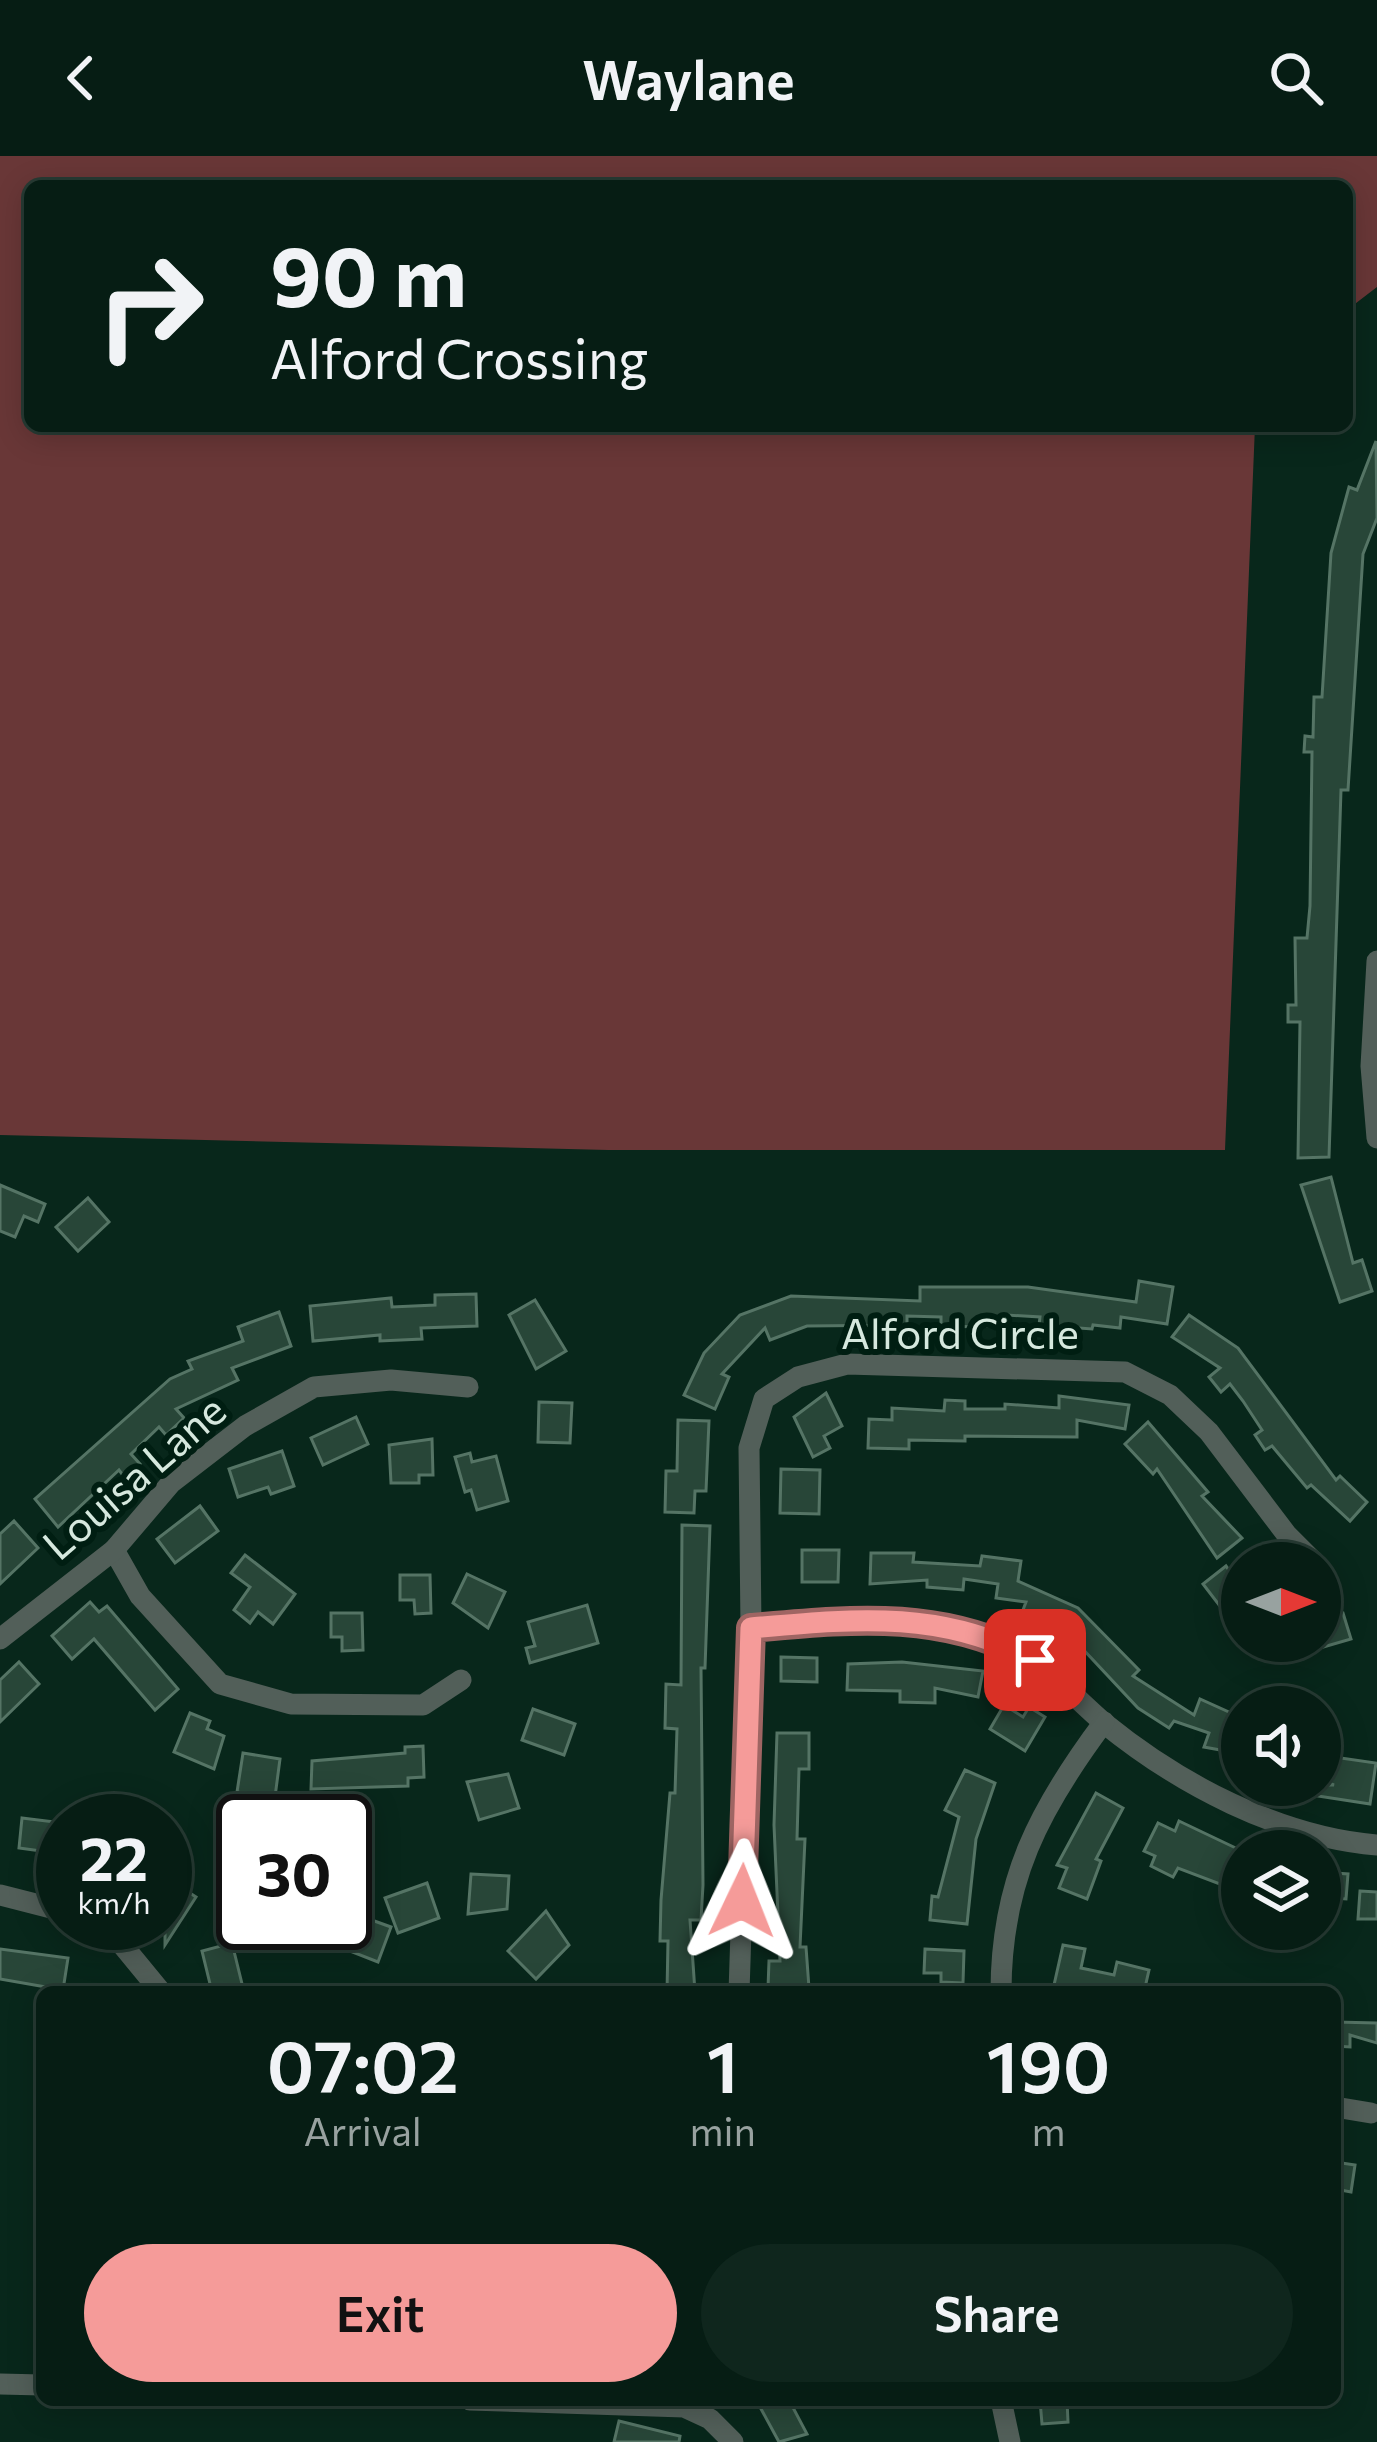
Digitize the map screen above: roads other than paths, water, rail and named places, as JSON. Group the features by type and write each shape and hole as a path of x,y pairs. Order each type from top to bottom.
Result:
{"street":[{"path":"1377,961 1371,1066 1377,1138"},
{"name":"Alford Circle","path":"739,1986 751,1628 749,1448 764,1400 798,1377 847,1364 1126,1372 1170,1394 1209,1432 1294,1542"},
{"name":"Louisa Lane","path":"0,1639 114,1550 171,1483 245,1426 314,1387 392,1380 468,1387"},
{"path":"114,1550 140,1596 220,1684 292,1704 423,1705 461,1680"},
{"path":"751,1628 838,1621 930,1622 967,1629 1035,1660 1104,1722 1186,1779 1287,1825 1377,1845"},
{"path":"1002,1986 1008,1910 1024,1852 1043,1809 1104,1722"},
{"path":"0,1895 36,1904"},
{"path":"126,1950 156,1986"},
{"path":"1341,2108 1371,2114"},
{"path":"0,2384 36,2385"},
{"path":"653,2406 684,2407 710,2420 733,2442"},
{"path":"1001,2406 1010,2442"}]}
